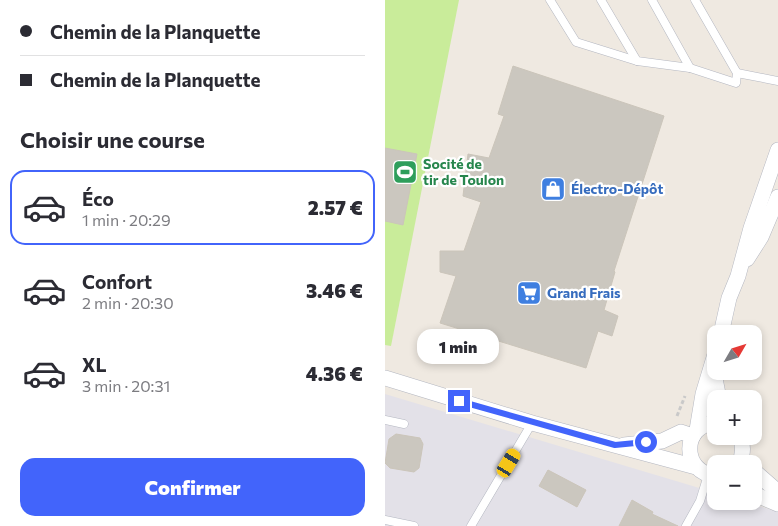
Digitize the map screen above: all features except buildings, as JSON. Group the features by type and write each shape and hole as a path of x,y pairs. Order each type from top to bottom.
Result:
{"street":[{"path":"723,325 729,298 738,276 751,228 778,150"},
{"path":"738,276 761,237 778,197"},
{"path":"385,378 532,423 615,445 707,473"},
{"path":"707,473 690,455 689,448 695,433 708,380"},
{"path":"615,445 662,441 681,432 695,433 707,425"},
{"path":"762,478 778,492"},
{"path":"762,497 778,504"}],"lane":[{"path":"550,0 576,42 637,61 690,68 736,83 737,73 695,0"},
{"path":"601,0 637,61"},
{"path":"652,0 690,68"},
{"path":"737,73 778,81"},
{"path":"385,420 404,424"},
{"path":"471,526 532,423"},
{"path":"687,526 699,501 707,473"},
{"path":"385,520 413,526"}],"path":[{"path":"674,420 679,414 686,391"}],"shaded area":[{"path":"385,394 707,490 707,510 762,510 762,507 778,512 778,526 385,526"}],"green space":[{"name":"Socité de tir de Toulon","path":"385,0 459,0 391,346 385,345"}],"place":[{"name":"Socité de tir de Toulon","path":"405,172"},
{"name":"Électro-Dépôt","path":"553,189"},
{"name":"Grand Frais","path":"529,293"}],"route":[{"path":"459,401 615,445 646,442"}]}
